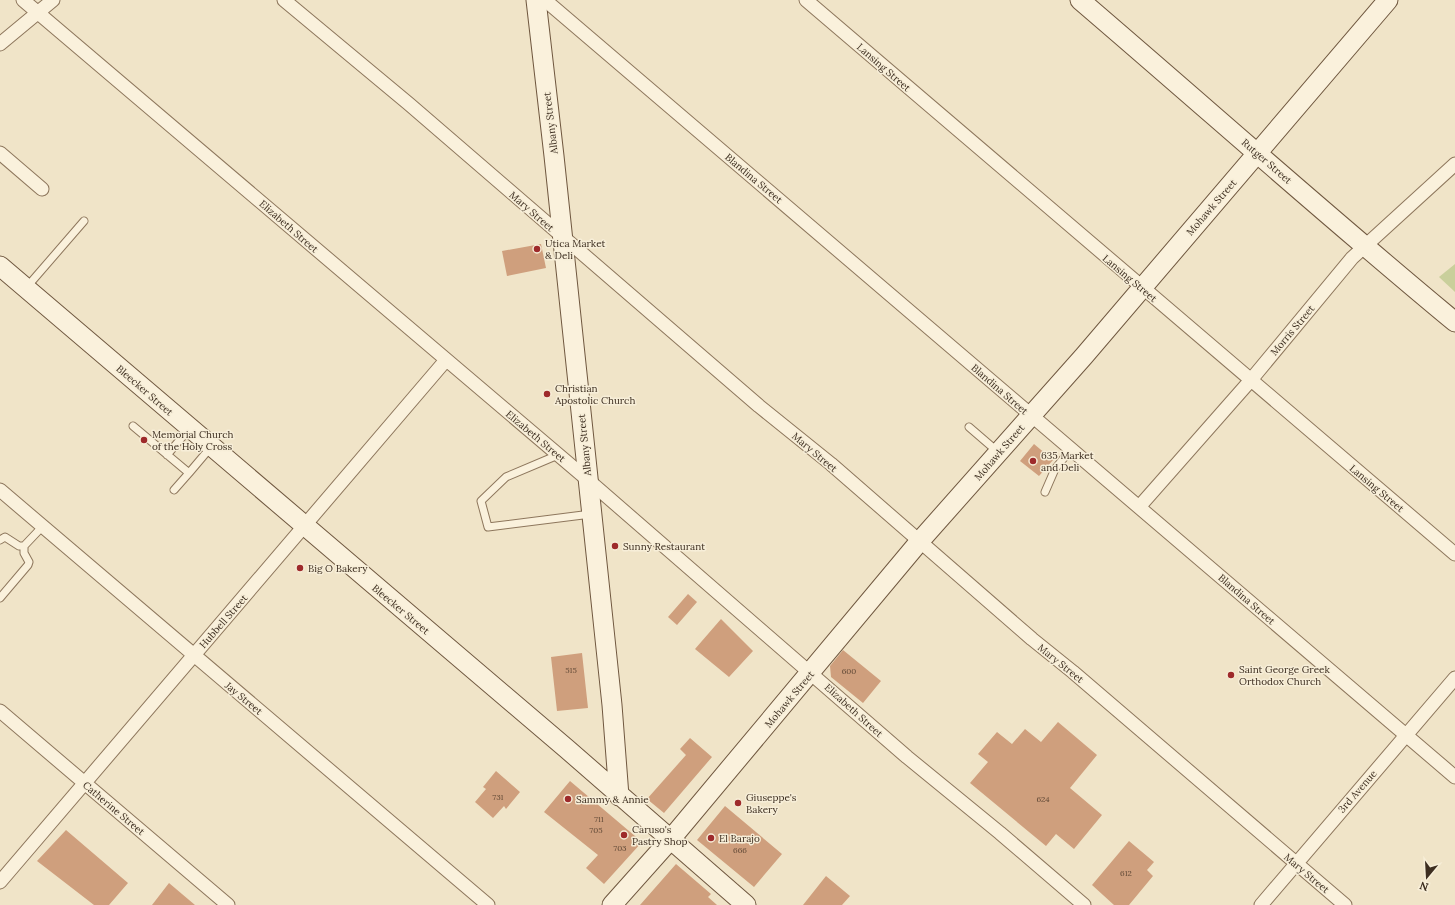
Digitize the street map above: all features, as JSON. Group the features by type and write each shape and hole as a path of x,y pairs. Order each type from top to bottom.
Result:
{"street":[{"name":"Elizabeth Street","path":"23,0 558,454 811,672 906,757 1000,833 1084,905"},
{"path":"0,44 53,0"},
{"name":"Mary Street","path":"284,0 409,104 759,406 831,464 919,542 1345,905"},
{"name":"Albany Street","path":"536,0 563,237 612,705 619,796"},
{"name":"Blandina Street","path":"545,0 1455,777"},
{"name":"Lansing Street","path":"806,0 1141,288 1455,554"},
{"name":"Rutger Street","path":"1080,0 1258,152 1363,246 1455,322"},
{"name":"Mohawk Street","path":"612,905 670,840 919,542 1084,356 1388,0"},
{"path":"0,154 42,189"},
{"name":"Morris Street","path":"1139,507 1250,381 1363,246 1455,164"},
{"name":"Bleecker Street","path":"0,266 746,905"},
{"name":"Hubbell Street","path":"0,882 446,360"},
{"name":"Jay Street","path":"0,490 488,905"},
{"name":"3rd Avenue","path":"1261,905 1455,678"},
{"name":"Catherine Street","path":"0,711 228,905"}],"lane":[{"path":"26,289 84,221"},
{"path":"133,426 189,473"},
{"path":"969,427 998,452"},
{"path":"167,455 190,428"},
{"path":"174,490 211,447"},
{"path":"1045,492 1055,469 1071,449"},
{"path":"558,454 506,477 480,500 488,527 591,514"},
{"path":"0,598 28,565 29,562 24,553 24,546 42,527"},
{"path":"0,540 5,537 19,546 24,546"}],"green space":[{"path":"1455,264 1455,292 1439,277"}],"building":[{"path":"541,244 546,268 507,276 502,251"},
{"path":"1034,444 1053,460 1039,476 1020,461"},
{"path":"688,594 697,602 677,625 668,617"},
{"path":"721,619 753,651 729,677 695,649"},
{"path":"843,650 881,681 863,703 831,677 830,666"},
{"path":"582,653 588,708 557,711 551,657"},
{"path":"1058,722 1097,755 1070,788 1102,815 1074,849 1056,834 1046,846 970,783 988,762 978,754 997,732 1012,744 1025,729 1041,742"},
{"path":"690,738 712,757 664,813 647,799 686,755 680,749"},
{"path":"496,771 520,792 506,809 504,806 493,818 475,802 486,789 483,787"},
{"path":"570,781 642,842 604,884 586,868 598,855 544,812"},
{"path":"725,806 782,854 754,887 697,840"},
{"path":"66,830 128,883 109,905 94,905 37,861"},
{"path":"1129,841 1154,862 1147,870 1153,876 1129,905 1114,905 1092,885"},
{"path":"676,864 711,894 708,897 717,905 640,905"},
{"path":"826,876 850,896 842,905 803,905"},
{"path":"169,883 195,905 152,905"}],"place":[{"name":"Utica Market & Deli","path":"537,249"},
{"name":"Christian Apostolic Church","path":"547,394"},
{"name":"Memorial Church of the Holy Cross","path":"144,440"},
{"name":"635 Market and Deli","path":"1033,461"},
{"name":"Sunny Restaurant","path":"615,546"},
{"name":"Big O Bakery","path":"300,568"},
{"name":"Saint George Greek Orthodox Church","path":"1231,675"},
{"name":"Sammy & Annie","path":"568,799"},
{"name":"Giuseppe's Bakery","path":"738,803"},
{"name":"Caruso's Pastry Shop","path":"624,835"},
{"name":"El Barajo","path":"711,838"}]}
